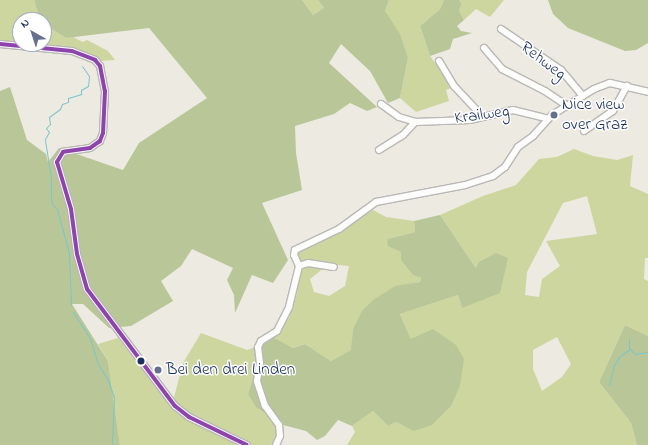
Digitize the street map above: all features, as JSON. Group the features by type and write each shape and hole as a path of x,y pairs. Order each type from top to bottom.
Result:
{"street":[{"name":"Rehweg","path":"502,29 561,70 583,96"},
{"path":"0,44 72,51 95,60 100,66 105,91 103,133 100,141 90,148 63,152 57,162 71,209 77,254 87,289 176,406 189,417 247,445"},
{"path":"484,48 502,69 545,91 567,106"},
{"path":"439,61 454,86 483,117"},
{"path":"276,445 280,436 279,425 265,406 257,381 260,363 258,347 262,341 280,328 291,300 299,266 294,255 295,250 339,229 376,202 465,185 493,176 505,167 518,147 533,136 548,119 583,96 610,83 648,92"},
{"path":"584,131 613,111 627,86"},
{"name":"Krailweg","path":"381,104 399,117 415,122 483,117 513,110 548,119"},
{"path":"379,150 403,135 415,122"},
{"path":"299,266 308,263 334,267"}],"green space":[{"path":"0,0 34,0 38,12 12,12 12,43 0,42"},
{"path":"34,0 302,0 313,15 324,8 318,0 389,0 385,11 400,34 408,58 400,98 388,103 370,71 341,44 329,63 377,107 367,111 350,103 334,114 295,126 296,153 302,190 262,203 288,260 273,283 252,275 235,313 234,295 227,280 233,268 192,249 181,266 161,281 173,301 131,326 109,328 83,304 72,304 108,361 120,445 0,445 0,91 10,87 27,140 46,154 48,162 59,148 123,170 139,143 207,98 149,28 66,38 52,29 52,12 38,12"},
{"path":"302,0 318,0 324,8 313,15"},
{"path":"389,0 444,0 440,9 420,26 430,56 453,87 446,90 449,101 416,112 400,98 408,58 385,11"},
{"path":"444,0 459,0 462,4 459,10 464,20 457,26 461,31 472,33 453,39 450,49 430,56 420,26 440,9"},
{"path":"459,0 504,0 490,17 476,9 464,20 459,10 462,4"},
{"path":"548,0 648,0 648,43 636,50 625,51 568,28 553,14"},
{"path":"52,29 66,38 73,37 83,42 87,40 108,51 115,60 99,61 80,50 52,47"},
{"path":"574,149 593,156 617,160 633,155 630,186 648,194 648,258 645,258 644,279 648,281 648,336 625,325 599,382 631,423 637,445 347,445 355,432 352,426 373,411 388,426 396,422 413,431 411,339 400,314 458,295 462,308 476,268 440,215 483,196 516,185 539,159 557,157","holes":["587,196 597,234 546,241 560,266 542,279 539,297 525,295 527,272 563,203","557,337 571,364 562,377 542,391 533,369 533,350"]},
{"path":"373,210 386,217 414,221 415,232 387,239 401,252 413,275 421,278 420,282 395,287 353,329 352,350 331,361 305,344 293,348 273,338 289,318 297,294 301,263 297,252","holes":["329,264 349,266 345,286 329,296 314,292 310,279"]},
{"path":"440,215 476,268 479,262 496,253 508,258 500,293 462,308 458,295 400,314 411,339 433,329 456,345 464,359 460,386 451,406 432,425 413,431 396,422 388,426 373,411 352,426 338,420 325,436 317,440 306,431 283,425 256,407 248,394 256,368 253,348 265,333 293,348 305,344 331,361 351,350 353,329 362,311 373,300 395,286 420,282 421,278 413,275 401,260 401,252 388,246 387,239 415,232 414,221"},
{"path":"625,325 648,336 648,445 637,445 631,423 599,382"},
{"path":"201,333 247,350 253,348 256,368 248,394 274,419 278,432 276,440 271,445 120,445 108,361 98,344 118,338 172,405 183,363"}],"waterway":[{"path":"71,305 69,253 57,209 52,204 51,178 45,139 49,132 46,128 50,124 49,117 60,109 62,104 68,102 68,98 81,94 81,90 88,86 89,76 82,66"},
{"path":"73,312 90,338 98,364 108,380 114,397 112,445"},
{"path":"629,339 629,348 635,354 648,352"},
{"path":"609,385 614,365 619,357 630,349"}],"transit line":[{"path":"0,44 72,51 95,60 100,66 105,91 103,133 100,141 90,148 63,152 57,162 71,209 77,254 87,289 175,406 189,417 247,445"}],"place":[{"name":"Nice view over Graz","path":"554,115"},
{"name":"Bei den drei Linden","path":"158,370"}]}
